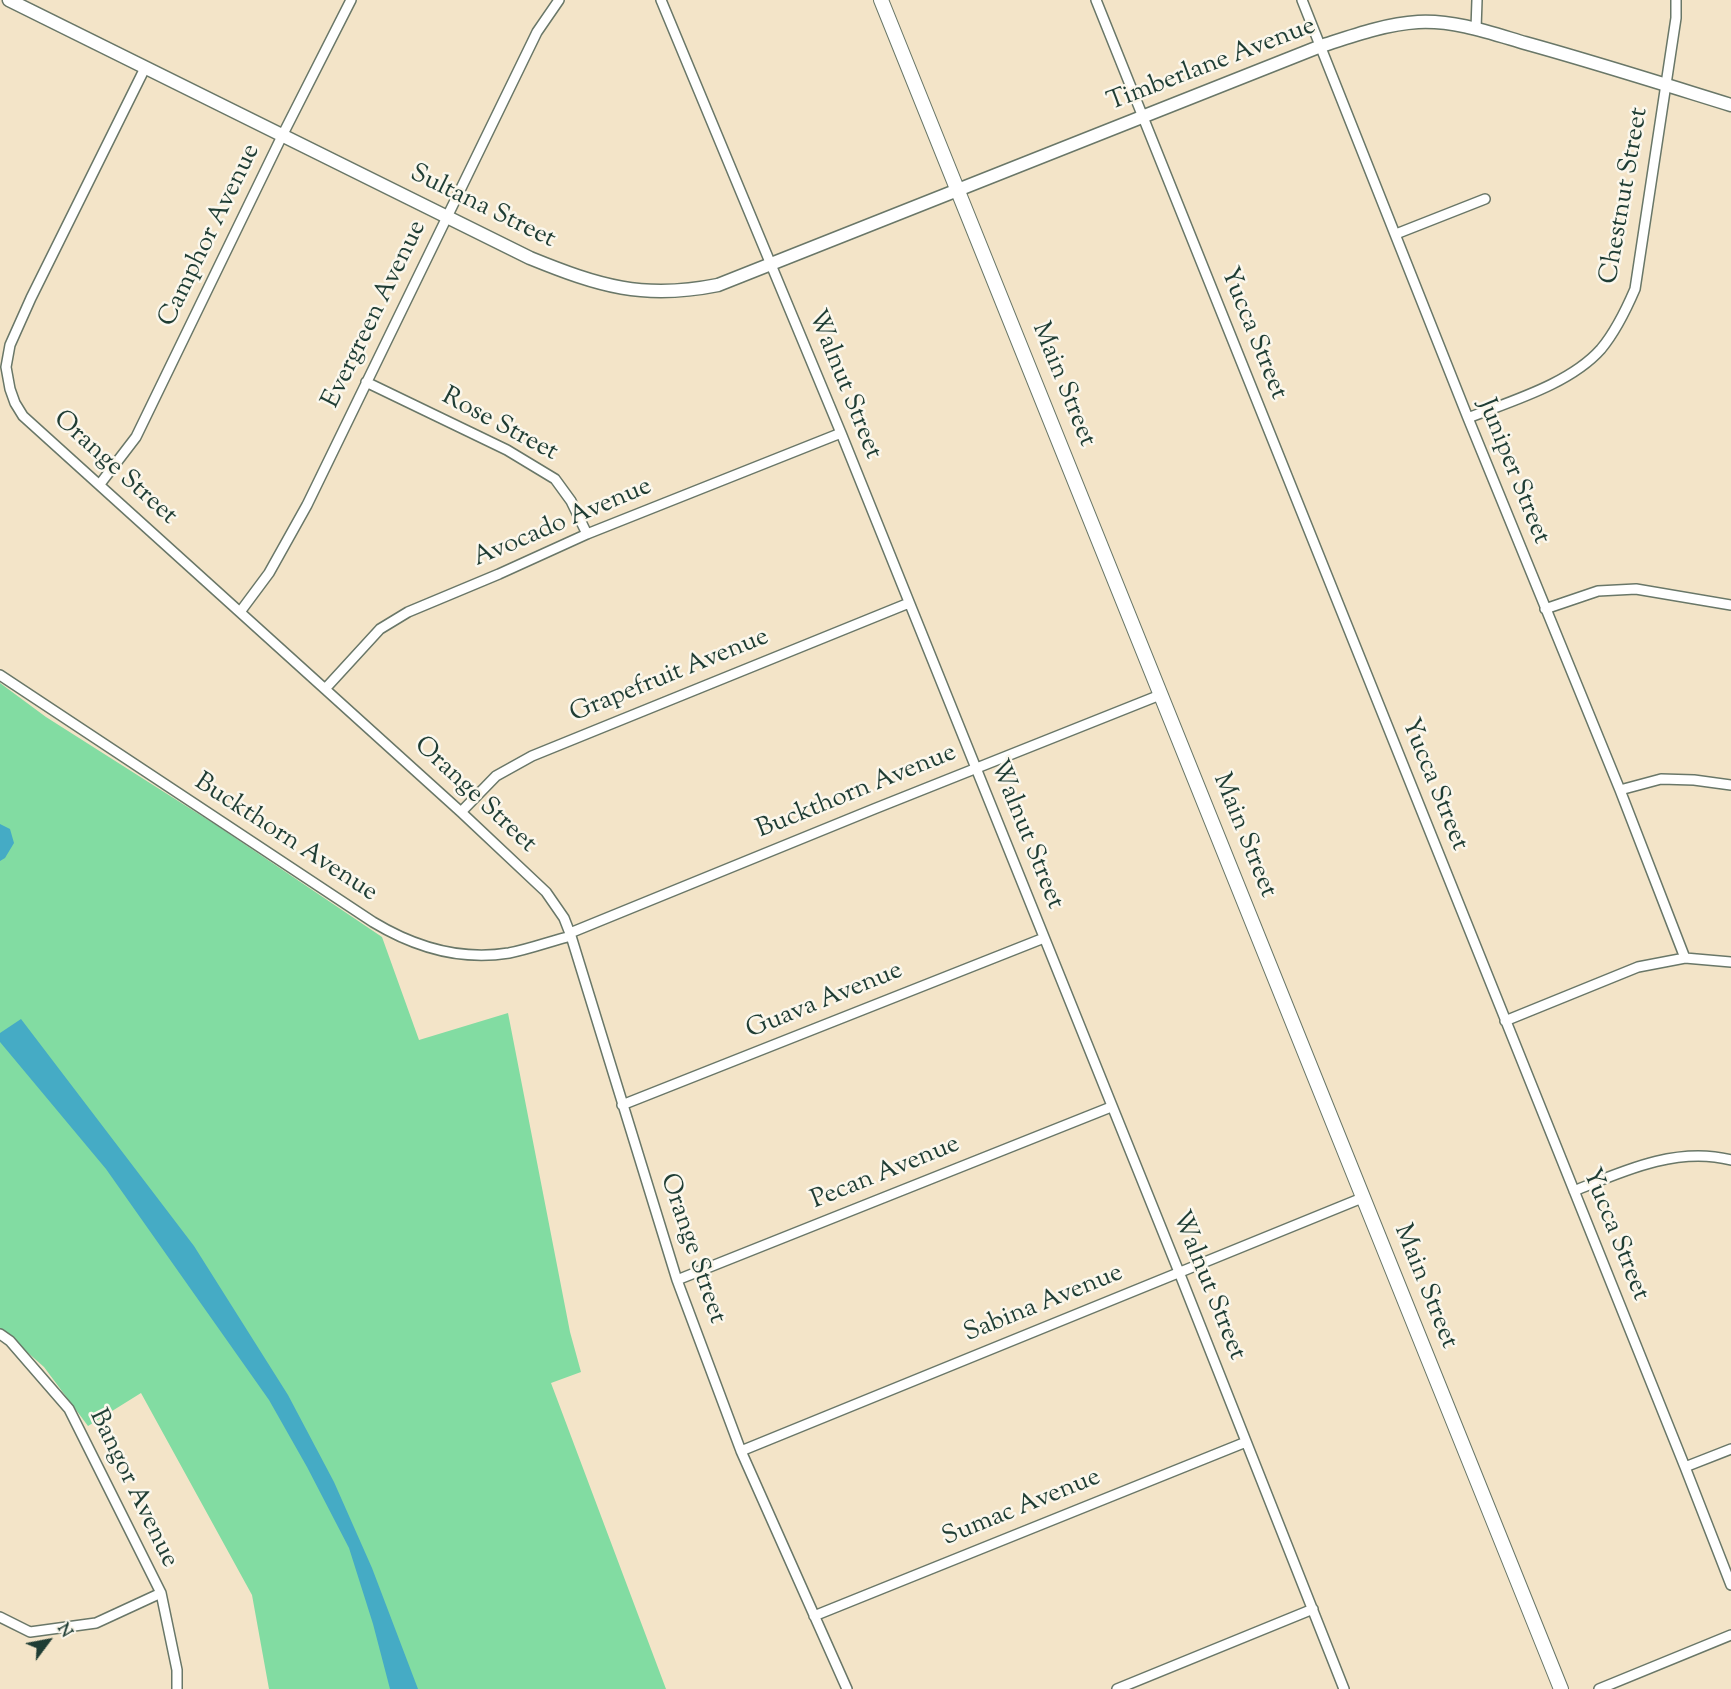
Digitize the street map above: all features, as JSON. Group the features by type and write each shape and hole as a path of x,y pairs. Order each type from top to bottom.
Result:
{"main road":[{"name":"Main Street","path":"881,0 1561,1689"}],"street":[{"name":"Sultana Street","path":"9,0 530,258 569,274 618,288 646,292 696,289 718,285 958,191"},
{"name":"Camphor Avenue","path":"100,484 136,437 282,136 351,0"},
{"name":"Evergreen Avenue","path":"240,612 269,573 297,523 537,32 559,0"},
{"name":"Walnut Street","path":"661,0 841,433 1179,1272 1344,1689"},
{"name":"Yucca Street","path":"1096,0 1731,1585"},
{"name":"Juniper Street","path":"1302,0 1468,418 1620,790 1685,958"},
{"path":"1476,29 1477,0"},
{"name":"Chestnut Street","path":"1468,418 1536,391 1578,369 1601,348 1623,317 1635,289 1676,18 1676,0"},
{"name":"Timberlane Avenue","path":"958,191 1321,46 1362,32 1418,22 1445,23 1476,29 1573,56 1731,105"},
{"name":"Orange Street","path":"145,68 10,345 6,367 15,403 23,416 461,812 546,892 564,918 571,934 676,1280 741,1451 847,1689"},
{"path":"1396,234 1485,199"},
{"name":"Rose Street","path":"366,382 507,450 555,479 571,501 587,534"},
{"name":"Avocado Avenue","path":"326,689 380,629 408,612 587,534 841,433"},
{"path":"1545,609 1598,591 1636,589 1731,605"},
{"name":"Grapefruit Avenue","path":"461,812 496,776 532,756 909,603"},
{"name":"Buckthorn Avenue","path":"0,675 373,922 411,942 447,953 483,956 511,953 571,934 975,768 1160,695"},
{"path":"1620,790 1661,779 1694,780 1731,785"},
{"name":"Guava Avenue","path":"622,1105 1044,938"},
{"path":"1505,1021 1638,968 1685,958 1731,962"},
{"name":"Pecan Avenue","path":"676,1280 1111,1107"},
{"path":"1574,1191 1655,1161 1690,1157 1731,1161"},
{"name":"Sabina Avenue","path":"741,1451 1362,1198"},
{"name":"Bangor Avenue","path":"0,1334 10,1341 69,1409 160,1593 177,1670 177,1689"},
{"name":"Sumac Avenue","path":"814,1616 1246,1442"},
{"path":"1685,1467 1731,1449"},
{"path":"0,1617 30,1632 96,1623 160,1593"},
{"path":"1117,1689 1312,1609"},
{"path":"1599,1689 1731,1635"}],"green space":[{"path":"0,683 46,717 216,825 382,937 419,1040 508,1013 570,1332 581,1372 551,1383 666,1689 269,1689 252,1595 141,1393 88,1426 44,1367 0,1328"}],"water":[{"path":"0,824 10,829 14,843 5,858 0,861"},
{"path":"21,1019 194,1246 288,1395 334,1482 372,1568 418,1689 390,1689 373,1624 349,1548 269,1400 106,1169 0,1042 0,1033"}]}
